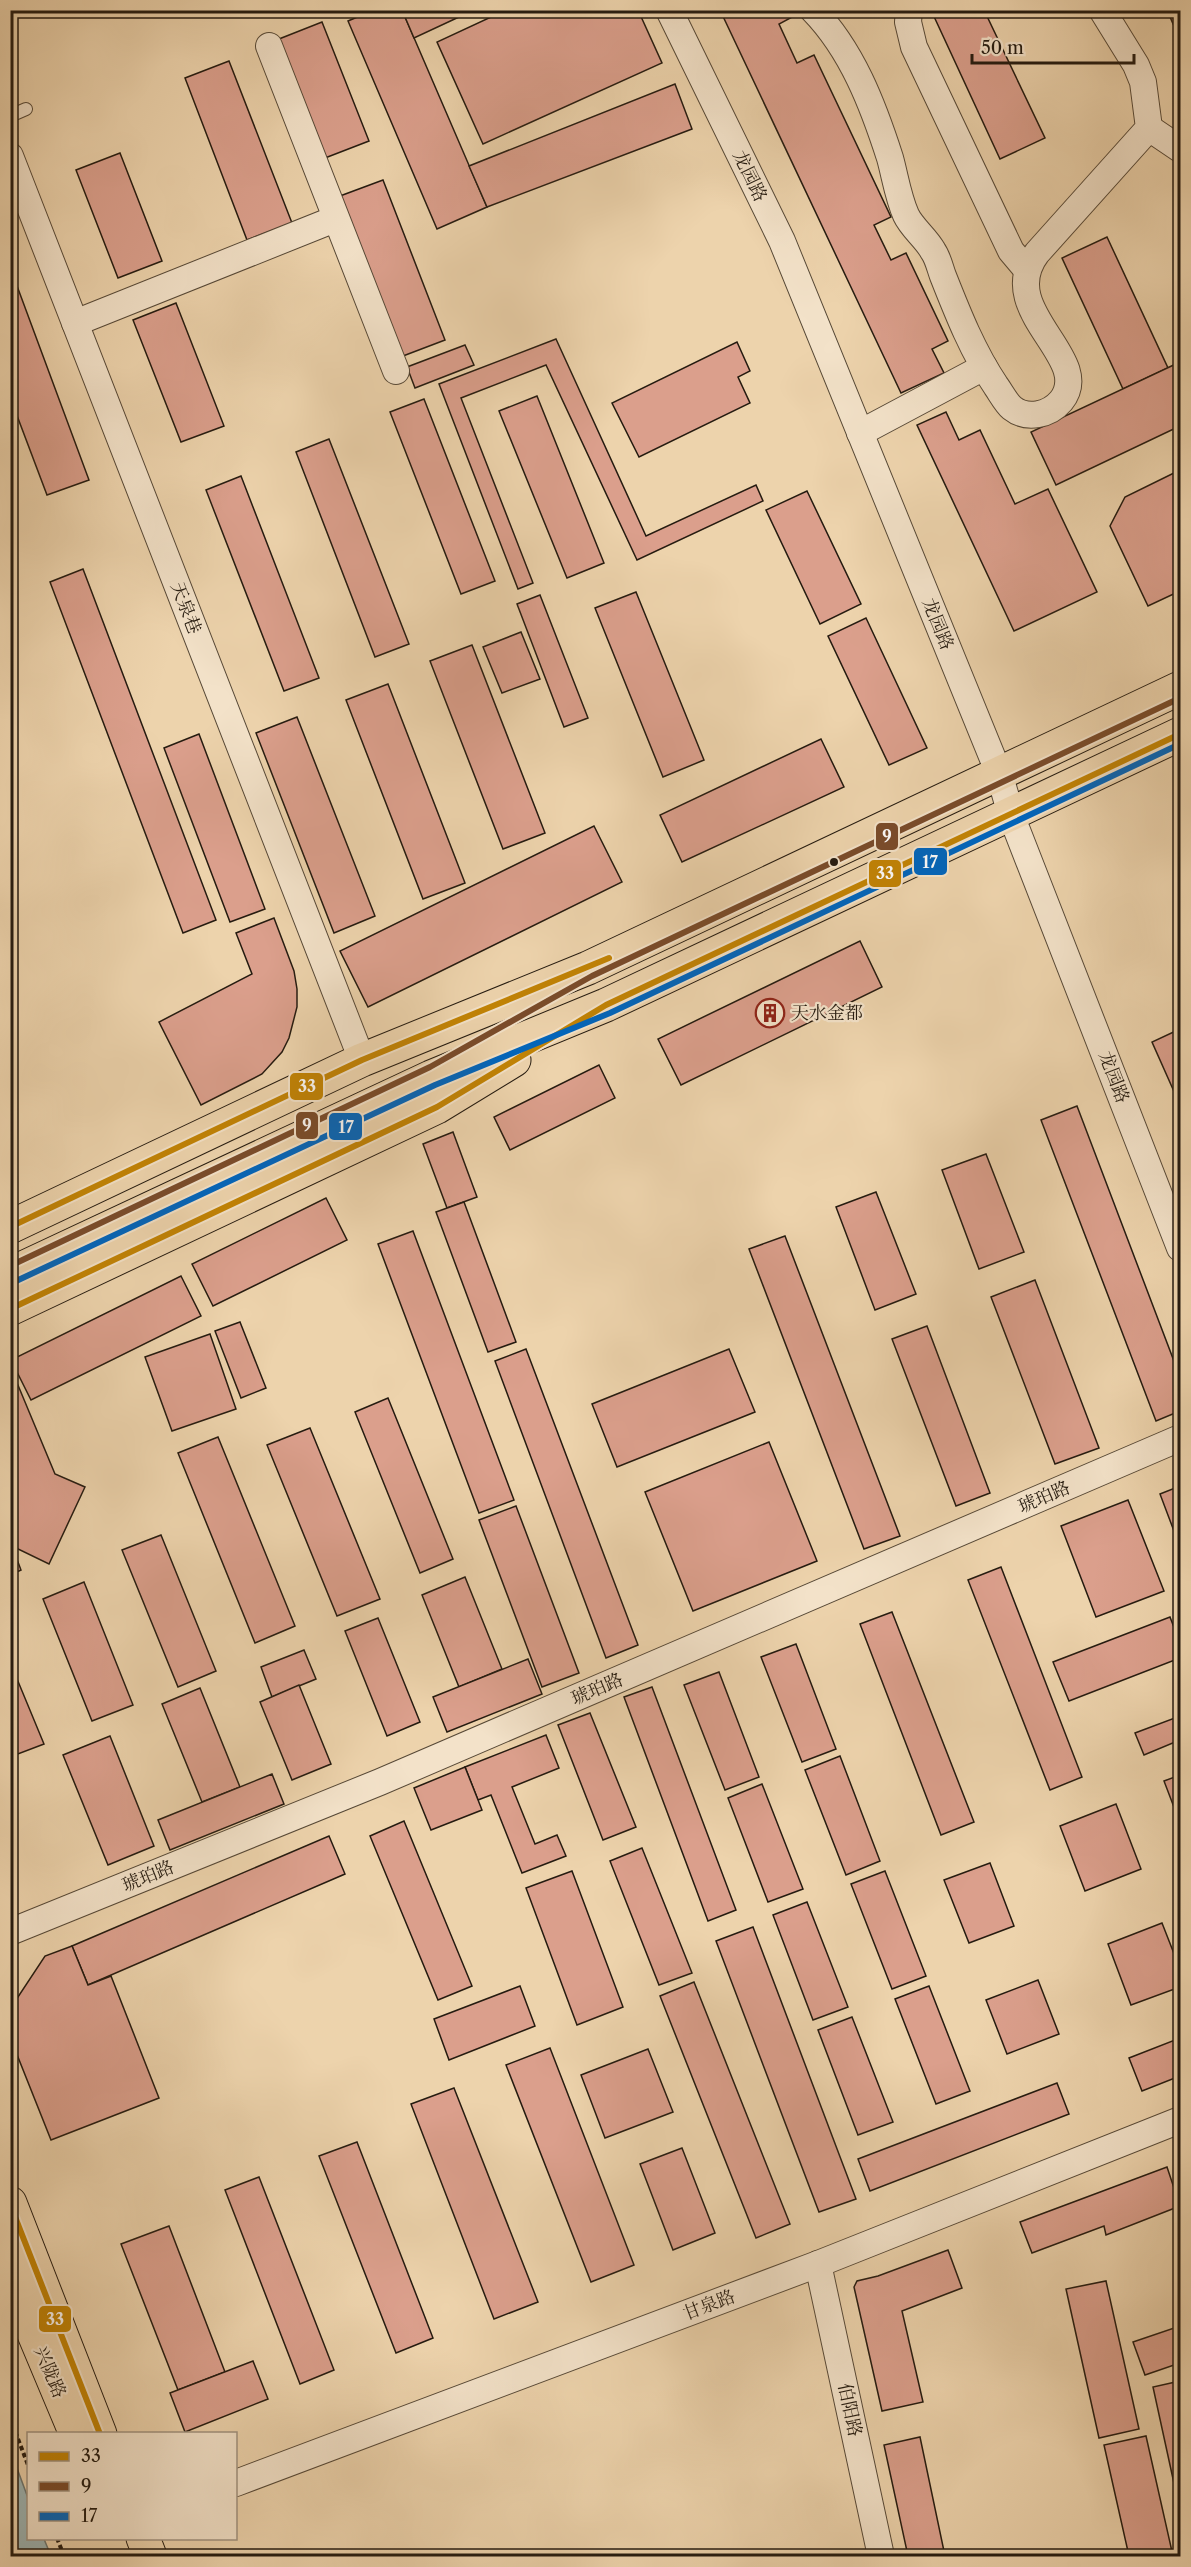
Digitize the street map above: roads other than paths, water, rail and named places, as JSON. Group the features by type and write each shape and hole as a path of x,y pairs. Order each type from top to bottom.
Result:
{"main road":[{"path":"10,1227 362,1060 588,968 1000,776 1180,688"},
{"path":"10,1256 429,1068 606,1005 1180,734"},
{"path":"10,1274 429,1068 588,968"},
{"path":"10,1309 437,1107 606,1005"},
{"name":"兴陇路","path":"10,2203 100,2432"},
{"name":"兴陇路","path":"10,2277 76,2432"},
{"path":"120,2540 126,2556"},
{"path":"144,2540 150,2556"}],"street":[{"name":"龙园路","path":"669,10 782,241 1000,776 1011,814 1180,1248"},
{"path":"813,10 853,63 889,155 906,216 934,251 957,311 984,367 1011,407 1019,412 1029,415 1048,412 1062,399 1066,391 1067,371 1064,362 1027,301 1025,280 1027,270 1037,254 1149,128"},
{"path":"909,10 909,28 914,47 1011,251 1027,270"},
{"path":"1102,10 1136,65 1143,82 1149,128 1180,149"},
{"path":"269,46 396,371"},
{"name":"天泉巷","path":"10,156 362,1060"},
{"path":"75,323 335,219"},
{"path":"860,433 984,367"},
{"name":"琥珀路","path":"10,1932 380,1782 1180,1438"},
{"name":"甘泉路","path":"237,2483 818,2264 1180,2120"},
{"name":"伯阳路","path":"818,2264 881,2556"}],"lane":[{"path":"10,116 26,109"}],"water":[{"path":"11,2452 27,2495 27,2540 44,2540 51,2556 11,2556"}],"place":[{"name":"天水金都","path":"770,1013"}]}
